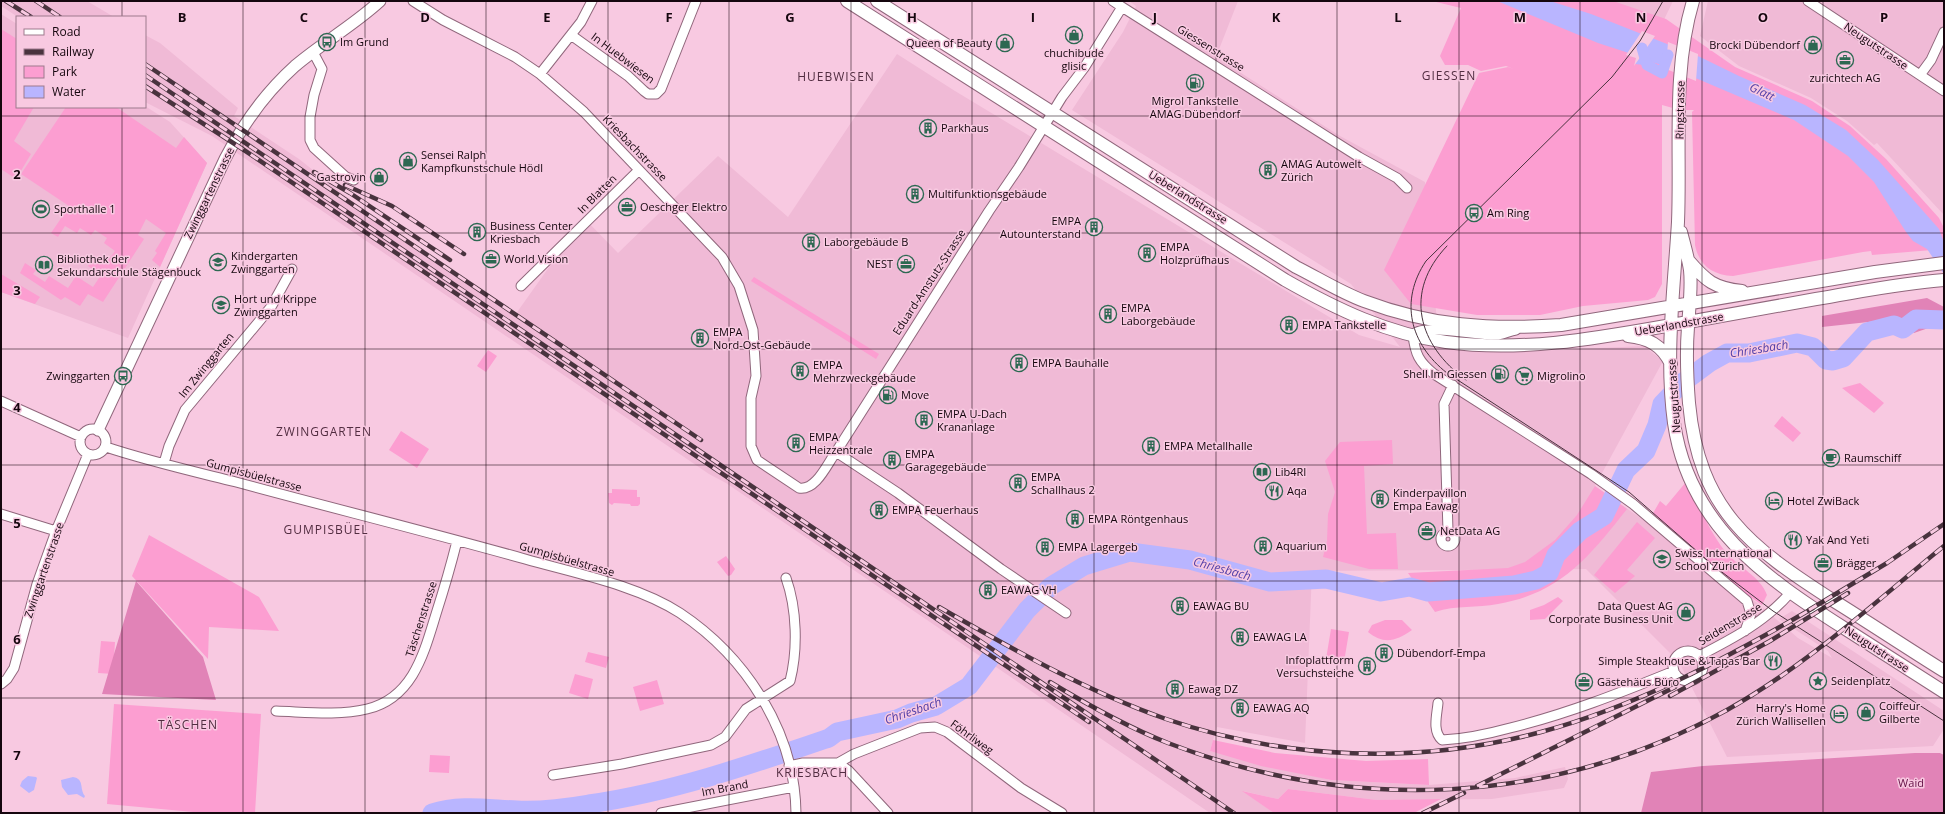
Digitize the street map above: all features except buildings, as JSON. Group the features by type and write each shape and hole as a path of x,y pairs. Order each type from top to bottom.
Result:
{"main road":[{"name":"Ueberlandstrasse","path":"847,1 1279,276 1332,306 1365,320 1413,335 1445,342 1512,346 1556,343 1672,325 1877,288 1942,280"},
{"name":"Ueberlandstrasse","path":"877,1 1296,267 1351,295 1401,313 1433,321 1474,327 1523,328 1586,322 1755,292 1927,264 1944,263"},
{"name":"Ringstrasse","path":"1672,325 1678,221 1680,103 1685,34 1693,1"},
{"name":"Ringstrasse","path":"1678,221 1690,271 1688,322"},
{"path":"1688,260 1702,276 1716,286 1732,290 1755,292"},
{"name":"Neugutstrasse","path":"1688,322 1687,348 1689,404 1692,427 1703,469 1724,510 1752,542 1801,579 1944,671"},
{"name":"Neugutstrasse","path":"1672,325 1670,360 1674,422 1682,457 1695,487 1712,517 1743,555 1790,593 1944,692"},
{"path":"1619,334 1648,340 1658,346 1670,360"},
{"path":"1790,593 1801,579"}],"street":[{"name":"Zwinggartenstrasse","path":"98,430 234,140 261,100 295,66 380,1"},
{"name":"Kriesbachstrasse","path":"413,1 443,20 515,57 540,74 584,112 715,249 736,281 747,306 753,330 756,376"},
{"path":"540,74 571,35 592,1"},
{"name":"In Huebwiesen","path":"571,35 628,76 648,94 656,94 661,89 696,1"},
{"name":"Giessenstrasse","path":"1113,1 1359,157 1398,178 1407,188"},
{"name":"Neugutstrasse","path":"1808,1 1944,91"},
{"path":"1044,127 1122,7"},
{"path":"1920,75 1931,60 1944,32"},
{"path":"313,52 322,69 311,107 310,143 346,176 354,180"},
{"name":"Eduard-Amstutz-Strasse","path":"756,376 751,398 751,446 757,460 799,488 805,489 813,484 836,452 1044,127"},
{"name":"In Blatten","path":"521,286 639,170"},
{"name":"Im Zwinggarten","path":"164,463 169,446 185,410 271,307 292,269"},
{"name":"Ueberlandstrasse","path":"1413,335 1419,330 1433,329 1498,335 1523,328"},
{"path":"1413,335 1415,352 1427,368 1599,479 1626,499 1747,601 1751,614 1745,631"},
{"path":"1448,531 1444,404 1453,385"},
{"path":"1,401 80,437"},
{"path":"88,430 98,430 106,437 106,447 98,454 88,454 82,449 80,437 88,430"},
{"name":"Gumpisbüelstrasse","path":"106,447 457,540 622,587 663,603 697,625 725,649 741,667 762,698"},
{"path":"836,452 898,493 1066,613"},
{"name":"Zwinggartenstrasse","path":"1,684 8,679 14,668 37,584 56,531 88,454"},
{"path":"1,514 56,531"},
{"name":"Täschenstrasse","path":"276,711 357,711 380,705 393,697 405,686 423,657 457,540"},
{"path":"553,775 622,764 711,745 725,737 746,709 790,681 794,665 792,606 786,578"},
{"name":"Seidenstrasse","path":"1699,656 1745,631 1777,608 1790,593"},
{"name":"Seidenstrasse","path":"1691,652 1699,656 1702,669 1693,679 1684,680 1676,675 1673,662 1679,654 1691,652"},
{"path":"1438,703 1436,729 1438,736 1442,740 1453,740 1483,735 1552,718 1674,671"},
{"path":"762,698 779,735 788,763 794,787 796,813"},
{"name":"Föhrliweg","path":"788,763 838,763 854,754 920,728 935,727 947,732 1021,788 1062,813"},
{"path":"838,763 849,772 888,813"},
{"name":"Im Brand","path":"661,813 794,787"}],"shaded area":[{"path":"1,1 87,1 112,16 16,16 1,6"},
{"path":"1129,1 1238,1 1216,57 1340,136 1425,182 1439,346 1513,352 1644,346 1663,361 1595,486 1707,565 1761,606 1798,638 1832,658 1828,651 1779,619 1792,611 1944,711 1944,729 1933,746 1727,757 1679,662 1586,569 1312,571 1305,743 1217,727 1210,751 1331,780 1429,785 1515,778 1565,767 1568,779 1564,788 1492,799 1377,800 1288,789 1278,799 1243,791 1274,813 1210,813 726,483 709,474 212,136 146,103 146,36 160,43 238,108 234,116 299,159 376,220 515,315 584,218 618,253 718,156 788,217 897,54 955,91 1359,335 1400,347 1351,284 1072,110 1123,32 1136,6"},
{"path":"1571,1 1673,1 1660,28"},
{"path":"1708,1 1944,1 1944,215 1877,143 1874,145 1847,121 1811,98 1739,66 1700,36"},
{"path":"1,14 16,23 16,108 146,108 146,107 170,122 207,163 128,338 1,292"}],"green space":[{"path":"1432,1 1613,1 1666,19 1735,67 1812,101 1850,126 1886,159 1939,218 1944,228 1944,249 1872,255 1871,251 1863,252 1733,276 1719,274 1713,271 1703,263 1695,245 1692,112 1694,110 1680,110 1662,105 1662,284 1655,297 1648,300 1583,306 1540,315 1477,315 1411,304 1384,270 1479,73 1508,67 1514,69 1506,66 1481,71 1468,65 1445,65 1440,56 1461,8"},
{"path":"1,29 16,38 16,108 33,108 14,141 31,154 16,179 1,169"},
{"path":"65,108 117,108 176,148 184,137 207,163 160,267 152,260 157,253 155,251 166,233 146,219 138,235 144,239 103,302 88,294 80,306 65,297 61,300 20,273 25,263 36,270 33,274 45,282 49,276 68,288 76,276 93,287 101,275 88,266 95,256 106,263 115,251 104,243 107,238 95,230 91,235 80,228 77,233 65,226 58,237 51,233 66,211 72,208 21,174"},
{"path":"1,274 40,297 35,304 1,292"},
{"path":"754,277 879,354 876,359 751,281"},
{"path":"1927,298 1944,307 1944,326 1940,324 1914,333 1896,319 1822,327 1822,316"},
{"path":"488,350 497,356 486,372 477,366"},
{"path":"1860,383 1884,403 1874,413 1842,388"},
{"path":"1782,416 1801,433 1793,442 1774,426"},
{"path":"401,431 429,449 417,468 389,450"},
{"path":"1392,440 1393,464 1364,466 1367,534 1396,533 1398,569 1369,569 1323,557 1327,541 1328,514 1335,492 1325,461 1340,442"},
{"path":"1686,482 1719,543 1730,556 1760,583 1764,589 1767,595 1762,605 1729,582 1652,515 1660,501 1666,506"},
{"path":"1595,486 1627,509 1600,543 1586,557 1556,582 1539,591 1520,599 1498,604 1451,608 1435,612 1408,573 1508,568 1525,562 1555,540 1577,515"},
{"path":"612,489 637,490 637,497 640,497 640,504 638,506 631,506 630,504 614,503 612,505 609,503 608,493 612,493"},
{"path":"1637,522 1655,538 1627,570 1635,576 1615,593 1594,575"},
{"path":"149,535 259,597 279,631 209,627 208,659 132,576"},
{"path":"726,556 735,569 731,575 728,576 717,562"},
{"path":"136,581 203,657 216,700 102,694"},
{"path":"1558,597 1563,601 1545,619 1530,620 1530,610 1544,605"},
{"path":"1385,620 1402,620 1412,630 1401,637 1390,640 1379,639 1368,632 1372,625"},
{"path":"1331,629 1349,632 1344,662 1326,659"},
{"path":"101,641 115,642 113,674 98,673"},
{"path":"588,652 609,657 606,668 585,662"},
{"path":"575,674 593,679 588,699 569,693"},
{"path":"657,680 664,704 640,711 633,687"},
{"path":"114,704 261,714 255,813 204,813 107,804"},
{"path":"1213,740 1275,753 1366,761 1428,759 1429,785 1331,780 1261,766 1210,751"},
{"name":"Waid","path":"1915,753 1940,753 1944,755 1944,813 1641,813 1651,772 1703,766"},
{"path":"430,755 450,756 449,773 429,772"},
{"path":"1288,789 1377,800 1441,799 1414,813 1274,813 1242,791 1278,799"}],"water":[{"name":"Glatt","path":"1497,1 1550,1 1591,14 1700,57 1805,105 1846,130 1878,160 1939,229 1944,243 1944,274 1927,249 1913,241 1906,232 1874,182 1848,156 1794,120 1672,68 1648,61 1644,65 1635,64 1638,56 1598,43"},
{"path":"28,776 37,778 34,790 29,793 20,786 22,781"},
{"path":"73,777 79,780 85,796 84,798 77,794 68,795 62,787 61,780"}],"pier":[{"path":"1642,31 1655,36 1634,66 1636,58 1626,55"},
{"path":"1668,42 1698,54 1696,81 1666,69"}],"waterway":[{"path":"1642,48 1647,65 1662,73 1668,55"},
{"name":"Chriesbach","path":"432,813 443,810 464,808 526,810 553,809 620,799 710,777 829,738 837,732 897,719 911,713 936,706 969,686 1027,610 1051,586 1084,566 1130,552 1190,560 1270,582 1326,579 1381,592 1410,587 1428,592 1514,585 1536,580 1549,573 1556,555 1580,531 1604,516 1626,470 1646,451 1657,425 1662,404 1682,383 1709,363 1727,353 1749,353 1797,343 1813,347 1826,360 1833,361 1843,358 1867,332 1894,325 1903,329 1916,319 1944,320"}],"tram line":[{"path":"1663,1 1640,41 1612,77 1426,261 1418,276 1413,291 1411,306 1412,321 1417,335 1424,349 1434,362 1447,373 1629,492 1714,566 1773,611 1944,721"},
{"path":"1447,246 1433,264 1425,281 1421,299 1422,317 1427,334 1437,351 1450,366 1466,380"}],"railway":[{"path":"6,1 29,16"},
{"path":"36,1 58,16"},
{"path":"146,65 701,440"},
{"path":"146,76 1234,813"},
{"path":"146,87 244,150 1089,722"},
{"path":"314,172 350,193 450,260"},
{"path":"345,185 392,206 464,254"},
{"path":"1809,610 1887,563 1944,524"},
{"path":"1050,682 1108,715 1168,743 1238,766 1309,781 1380,789 1452,789 1522,781 1592,766 1661,742 1727,710 1756,693 1812,654 1944,546"},
{"path":"1670,696 1770,641 1848,593"},
{"path":"939,607 1022,654 1078,682 1107,696 1166,719 1212,733 1258,743 1305,750 1352,753 1400,753 1447,750 1494,743 1541,732 1577,721 1647,695 1681,679 1748,645 1813,608"},
{"path":"1477,786 1675,687"},
{"path":"1423,813 1464,793"}],"place":[{"name":"chuchibude glisic","path":"1074,35"},
{"name":"Im Grund","path":"327,42"},
{"name":"Queen of Beauty","path":"1005,43"},
{"name":"Brocki Dübendorf","path":"1813,45"},
{"name":"zurichtech AG","path":"1845,60"},
{"name":"Migrol Tankstelle AMAG Dübendorf","path":"1195,83"},
{"name":"Parkhaus","path":"928,128"},
{"name":"Sensei Ralph Kampfkunstschule Hödl","path":"408,161"},
{"name":"AMAG Autowelt Zürich","path":"1268,170"},
{"name":"Gastrovin","path":"379,177"},
{"name":"Multifunktionsgebäude","path":"915,194"},
{"name":"Oeschger Elektro","path":"627,207"},
{"name":"Sporthalle 1","path":"41,209"},
{"name":"Am Ring","path":"1474,213"},
{"name":"EMPA Autounterstand","path":"1094,227"},
{"name":"Business Center Kriesbach","path":"477,232"},
{"name":"Laborgebäude B","path":"811,242"},
{"name":"EMPA Holzprüfhaus","path":"1147,253"},
{"name":"World Vision","path":"491,259"},
{"name":"Kindergarten Zwinggarten","path":"218,262"},
{"name":"NEST","path":"906,264"},
{"name":"Bibliothek der Sekundarschule Stägenbuck","path":"44,265"},
{"name":"Hort und Krippe Zwinggarten","path":"221,305"},
{"name":"EMPA Laborgebäude","path":"1108,314"},
{"name":"EMPA Tankstelle","path":"1289,325"},
{"name":"EMPA Nord-Ost-Gebäude","path":"700,338"},
{"name":"EMPA Bauhalle","path":"1019,363"},
{"name":"EMPA Mehrzweckgebäude","path":"800,371"},
{"name":"Shell Im Giessen","path":"1500,374"},
{"name":"Zwinggarten","path":"123,376"},
{"name":"Migrolino","path":"1524,376"},
{"name":"Move","path":"888,395"},
{"name":"EMPA U-Dach Krananlage","path":"924,420"},
{"name":"EMPA Heizzentrale","path":"796,443"},
{"name":"EMPA Metallhalle","path":"1151,446"},
{"name":"Raumschiff","path":"1831,458"},
{"name":"EMPA Garagegebäude","path":"892,460"},
{"name":"Lib4RI","path":"1262,472"},
{"name":"EMPA Schallhaus 2","path":"1018,483"},
{"name":"Aqa","path":"1274,491"},
{"name":"Kinderpavillon Empa Eawag","path":"1380,499"},
{"name":"Hotel ZwiBack","path":"1774,501"},
{"name":"EMPA Feuerhaus","path":"879,510"},
{"name":"EMPA Röntgenhaus","path":"1075,519"},
{"name":"NetData AG","path":"1427,531"},
{"name":"Yak And Yeti","path":"1793,540"},
{"name":"Aquarium","path":"1263,546"},
{"name":"EMPA Lagergeb","path":"1045,547"},
{"name":"Swiss International School Zürich","path":"1662,559"},
{"name":"Brägger","path":"1823,563"},
{"name":"EAWAG VH","path":"988,590"},
{"name":"EAWAG BU","path":"1180,606"},
{"name":"Data Quest AG Corporate Business Unit","path":"1686,612"},
{"name":"EAWAG LA","path":"1240,637"},
{"name":"Dübendorf-Empa","path":"1384,653"},
{"name":"Simple Steakhouse & Tapas Bar","path":"1773,661"},
{"name":"Infoplattform Versuchsteiche","path":"1367,666"},
{"name":"Seidenplatz","path":"1818,681"},
{"name":"Gästehäus Büro","path":"1584,682"},
{"name":"Eawag DZ","path":"1175,689"},
{"name":"EAWAG AQ","path":"1240,708"},
{"name":"Coiffeur Gilberte","path":"1866,712"},
{"name":"Harry's Home Zürich Wallisellen","path":"1839,714"}],"district":[{"name":"GIESSEN","path":"1449,76"},
{"name":"HUEBWISEN","path":"836,77"},
{"name":"ZWINGGARTEN","path":"324,432"},
{"name":"GUMPISBÜEL","path":"326,530"},
{"name":"TÄSCHEN","path":"188,725"},
{"name":"KRIESBACH","path":"812,773"}]}
